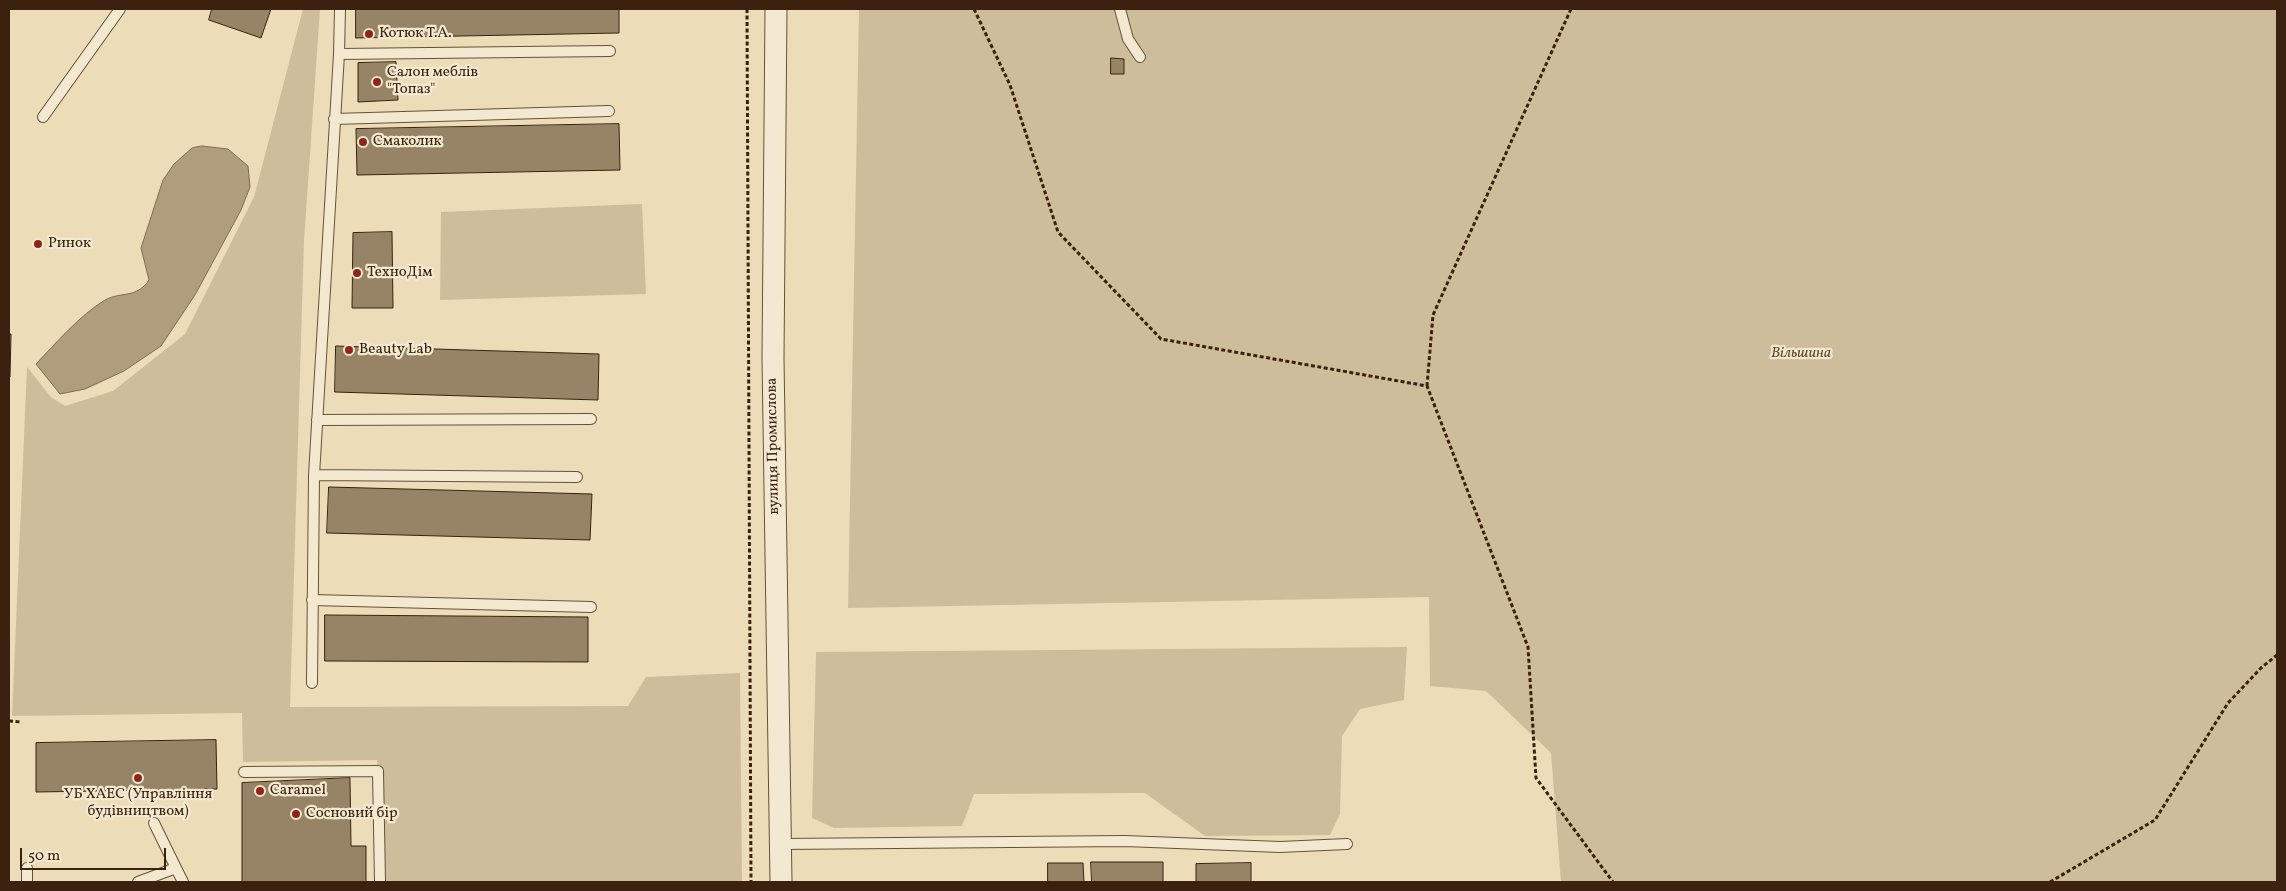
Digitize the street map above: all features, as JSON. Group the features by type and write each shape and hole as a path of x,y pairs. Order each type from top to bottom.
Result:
{"street":[{"name":"вулиця Промислова","path":"776,9 773,358 781,882"}],"lane":[{"path":"43,118 120,9"},
{"path":"312,683 314,475 334,119 340,54 340,9"},
{"path":"1120,9 1128,39 1140,57"},
{"path":"340,54 610,51"},
{"path":"334,119 609,110"},
{"path":"317,420 591,419"},
{"path":"314,475 577,477"},
{"path":"312,600 591,607"},
{"path":"244,772 378,771 380,882"},
{"path":"154,823 184,882"},
{"path":"781,844 1125,841 1280,847 1347,844"},
{"path":"27,868 27,882"},
{"path":"138,882 176,868"}],"path":[{"path":"747,9 751,882"},
{"path":"974,9 1010,85 1058,232 1161,339 1427,386"},
{"path":"1571,9 1433,315 1427,386 1528,647 1536,778 1613,882"},
{"path":"2050,882 2155,820 2228,703 2261,668 2277,655"},
{"path":"9,722 21,722"}],"green space":[{"path":"303,9 320,9 304,241 290,707 628,706 646,677 740,673 742,882 386,882 377,760 243,762 242,713 12,716 27,367 51,397 65,406 113,391 185,334 254,197"},
{"name":"Вільшина","path":"859,9 2277,9 2277,882 1561,882 1551,753 1486,691 1430,686 1429,597 848,608"},
{"path":"642,204 646,294 440,300 441,212"},
{"path":"1407,647 1404,700 1360,709 1342,736 1340,814 1330,835 1205,836 1145,793 974,794 962,826 834,828 812,818 816,652"}],"shaded area":[{"path":"202,146 228,149 248,166 250,187 241,210 195,295 161,346 124,371 85,389 60,394 36,364 86,313 111,297 139,290 149,280 141,248 163,180 174,164 192,148"}],"building":[{"path":"212,9 271,9 261,38 209,20"},
{"path":"356,9 619,9 619,33 356,38"},
{"path":"1111,58 1124,59 1124,74 1111,74"},
{"name":"Салон меблів \"Топаз\"","path":"396,62 398,100 358,102 358,63"},
{"path":"619,124 620,170 357,175 356,129"},
{"path":"392,232 393,308 352,308 353,233"},
{"path":"9,334 11,334 10,377 9,377"},
{"path":"336,346 599,354 598,400 335,392"},
{"path":"329,487 592,494 590,540 327,533"},
{"path":"325,615 588,617 588,662 325,661"},
{"path":"216,740 217,789 36,792 36,743"},
{"name":"Сосновий бір","path":"350,778 351,846 366,846 366,882 242,882 242,783"},
{"path":"1091,862 1163,862 1163,882 1092,882"},
{"path":"1048,863 1083,863 1084,882 1048,882"},
{"path":"1251,863 1251,882 1196,882 1196,864"}],"place":[{"name":"Котюк Т.А.","path":"369,34"},
{"name":"Салон меблів \"Топаз\"","path":"377,82"},
{"name":"Смаколик","path":"363,142"},
{"name":"Ринок","path":"38,244"},
{"name":"ТехноДім","path":"357,273"},
{"name":"Beauty Lab","path":"349,350"},
{"name":"УБ ХАЕС (Управління будівництвом)","path":"138,778"},
{"name":"Caramel","path":"260,791"},
{"name":"Сосновий бір","path":"296,814"}]}
